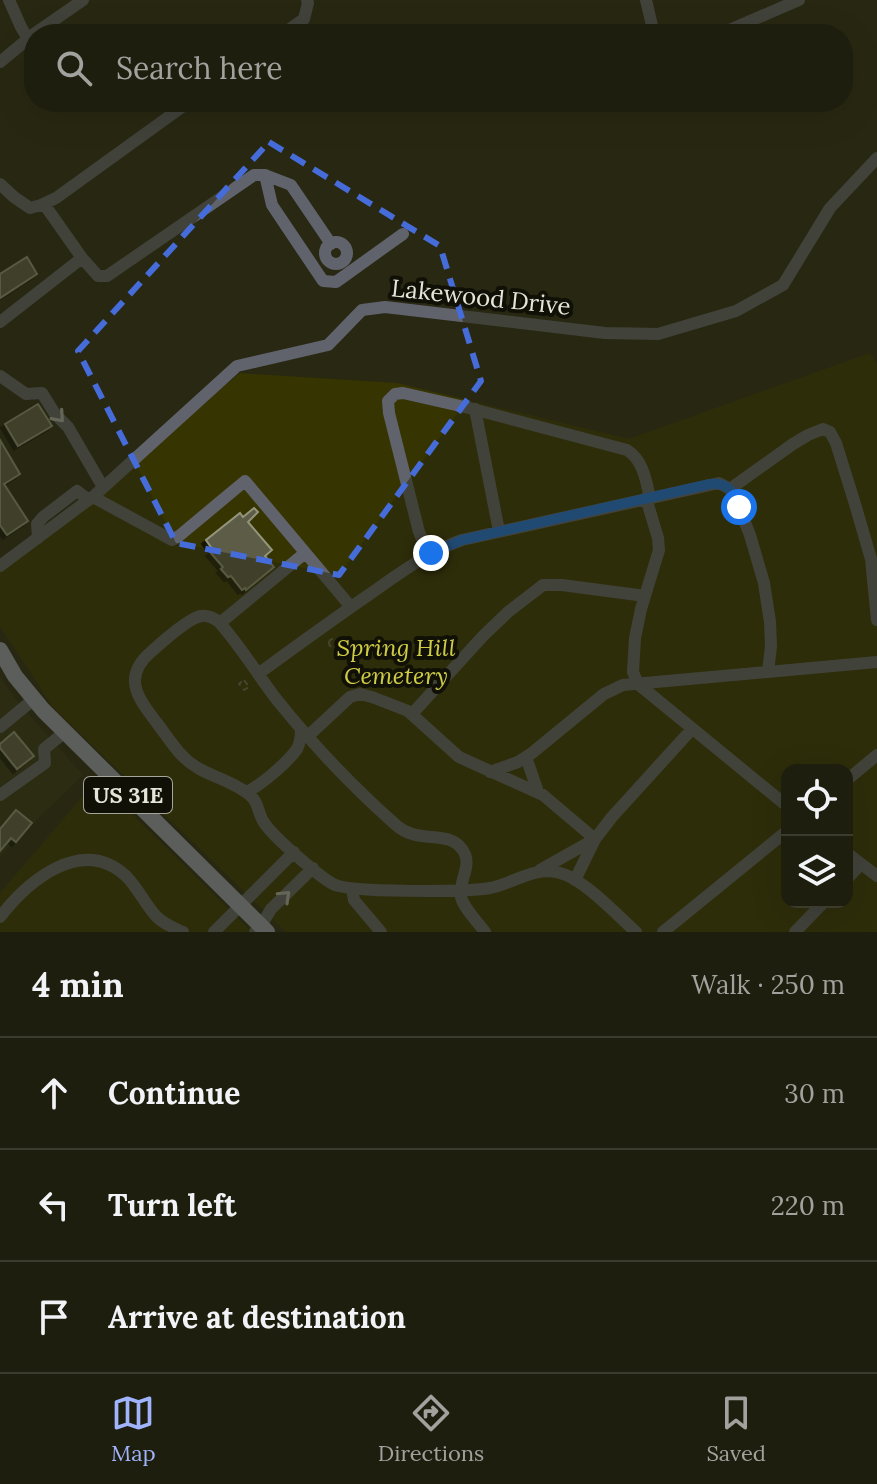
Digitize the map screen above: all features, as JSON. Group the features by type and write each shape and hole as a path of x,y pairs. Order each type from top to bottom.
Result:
{"main road":[{"name":"US 31E","path":"0,650 5,672 261,930"}],"street":[{"path":"9,0 24,29"},
{"path":"49,24 83,0"},
{"path":"646,0 652,24"},
{"path":"743,24 799,0"},
{"path":"297,24 304,19 307,2"},
{"path":"0,62 24,42"},
{"path":"0,184 30,208 44,204 175,112"},
{"name":"Lakewood Drive","path":"2,560 38,538 91,498 237,366 328,345 362,310 385,307 605,333 658,334 736,311 783,285 830,208 877,158"},
{"path":"44,204 82,258 98,276 107,276 254,175 265,175 291,185 331,244 337,242 346,248 346,267"},
{"path":"265,175 272,205 323,281 336,282 346,267 403,234"},
{"path":"0,322 82,258"},
{"path":"0,376 26,394 42,393 55,414 68,427 103,487"},
{"path":"431,553 419,532 389,413 388,401 395,394 403,393 475,409 627,450 638,461 646,481 659,550 635,638 633,672 638,684 781,801"},
{"path":"475,409 499,531"},
{"path":"730,489 808,435 823,429 830,432 871,559 877,620"},
{"path":"91,498 172,540 245,481 351,607"},
{"path":"258,674 431,553 462,540 710,484 724,484 730,489 750,535 768,603 771,646 768,672"},
{"path":"220,623 305,553"},
{"path":"412,714 483,636 518,603 543,585 645,596"},
{"path":"485,932 463,902 461,889 467,859 457,843 443,838 418,837 400,829 304,734 220,623 206,616 192,620 145,658 136,671 136,692 145,708 189,762 246,792 257,804 266,826 334,885 352,889 461,889 494,887 539,871 562,873 575,880 636,932"},
{"path":"490,772 526,757 615,687 877,662"},
{"path":"246,792 259,786 295,752 304,734 343,702 360,694 412,714 459,757 538,792 595,839"},
{"path":"0,727 34,699"},
{"path":"575,880 595,839 612,817 692,729"},
{"path":"0,795 45,763 44,749 65,732"},
{"path":"853,775 877,755"},
{"path":"526,757 538,792"},
{"path":"663,932 781,836"},
{"path":"539,871 595,839"},
{"path":"214,932 294,852"},
{"path":"853,858 877,876"},
{"path":"0,917 29,885 61,865 78,860 102,862 119,870 157,917 183,932"},
{"path":"853,873 861,864"},
{"path":"261,930 271,909 313,868"},
{"path":"352,889 354,900 381,932"},
{"path":"795,932 818,908"}],"highlighted area":[{"path":"269,142 440,246 481,381 339,575 176,543 78,351"}],"shaded area":[{"path":"0,677 20,705 83,775 0,855"}],"green space":[{"name":"Spring Hill Cemetery","path":"870,353 877,364 877,932 286,932 51,705 0,627 0,570 240,373 397,383 629,439"},
{"path":"97,780 252,932 0,932 0,893"}],"building":[{"path":"27,257 37,274 0,298 0,274"},
{"path":"38,404 52,426 18,446 5,424"},
{"path":"0,440 20,474 4,484 28,521 7,535 0,525"},
{"path":"254,508 258,512 248,522 272,550 265,556 274,567 242,590 221,569 223,567 210,552 213,550 206,540 240,513 243,517"},
{"path":"14,732 34,756 17,769 0,748 0,744"},
{"path":"16,810 32,823 16,842 11,838 0,851 0,829"}],"route":[{"path":"431,553 462,540 710,484 728,486 739,507"}]}
